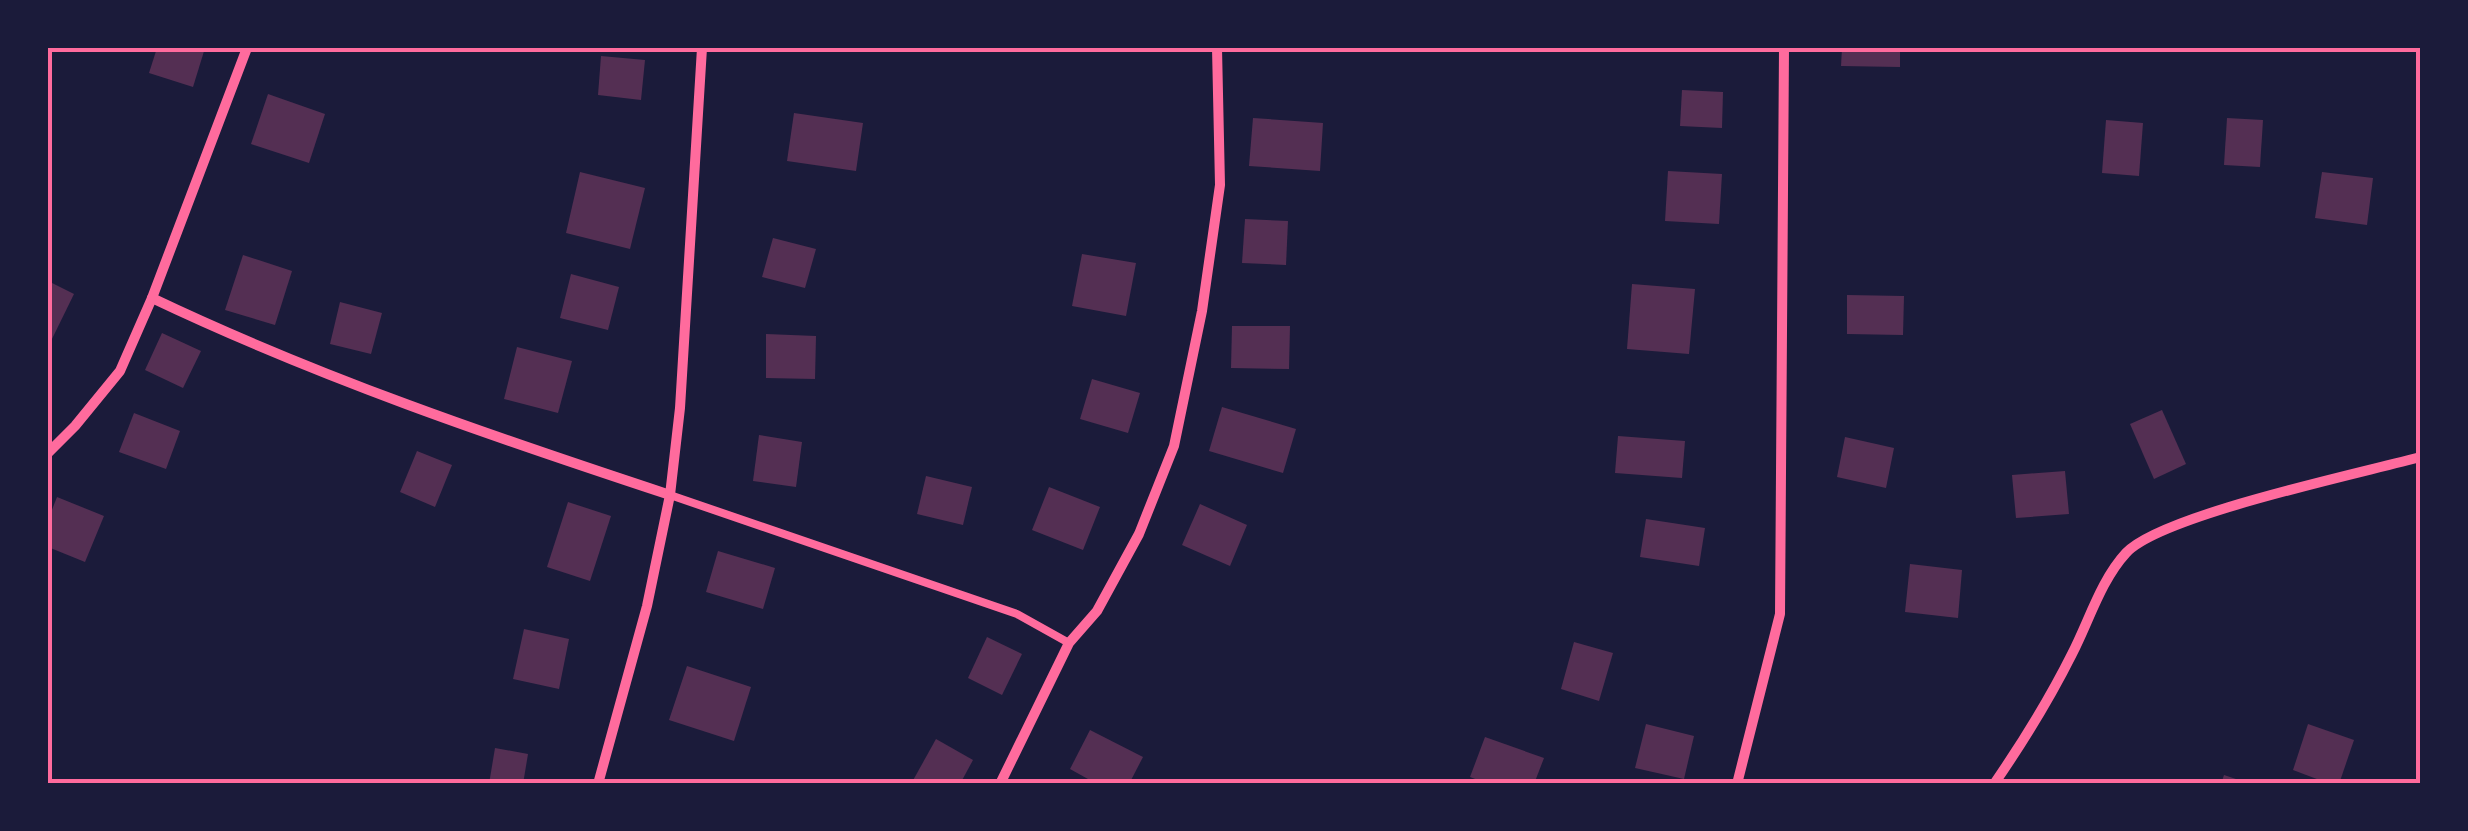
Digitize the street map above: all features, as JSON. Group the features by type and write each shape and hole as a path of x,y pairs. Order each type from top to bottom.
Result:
{"street":[{"path":"48,453 120,371 152,298 247,48"},
{"path":"598,784 647,606 670,495 680,408 702,48"},
{"path":"1000,784 1069,642 1097,611 1140,534 1174,446 1202,311 1220,185 1217,48"},
{"path":"1736,784 1780,614 1784,48"},
{"path":"152,298 308,368 493,437 670,495"},
{"path":"1994,784 2042,715 2111,571 2129,549 2176,526 2420,457"}],"lane":[{"path":"670,495 1017,614 1069,642"}],"building":[{"path":"157,48 205,48 193,87 149,73"},
{"path":"1842,48 1900,48 1900,67 1841,66"},
{"path":"601,56 645,60 641,100 598,95"},
{"path":"1682,90 1723,92 1722,128 1680,126"},
{"path":"268,94 325,114 309,163 251,144"},
{"path":"794,113 863,123 856,171 787,161"},
{"path":"1253,118 1323,123 1320,171 1249,166"},
{"path":"2227,118 2263,120 2260,167 2224,165"},
{"path":"2106,120 2143,123 2139,176 2102,173"},
{"path":"1668,171 1722,174 1719,224 1665,221"},
{"path":"580,172 645,188 630,249 566,233"},
{"path":"2322,172 2373,178 2367,225 2315,218"},
{"path":"1245,219 1288,221 1286,265 1242,263"},
{"path":"773,238 816,249 805,288 762,277"},
{"path":"1082,254 1136,263 1126,316 1072,306"},
{"path":"243,255 292,271 275,325 225,310"},
{"path":"571,274 619,287 608,330 560,318"},
{"path":"48,281 74,294 50,343 48,342"},
{"path":"1632,284 1695,289 1689,354 1627,349"},
{"path":"1847,295 1904,296 1903,335 1847,334"},
{"path":"340,302 382,313 371,354 330,344"},
{"path":"1232,326 1290,326 1289,369 1231,368"},
{"path":"162,333 201,351 183,388 145,370"},
{"path":"766,334 816,336 815,379 766,378"},
{"path":"517,347 572,361 558,413 504,399"},
{"path":"1092,379 1140,393 1128,433 1080,419"},
{"path":"1222,407 1296,429 1283,473 1209,451"},
{"path":"2162,410 2186,464 2154,479 2130,424"},
{"path":"134,413 180,431 166,469 119,452"},
{"path":"759,435 802,442 796,487 753,481"},
{"path":"1618,436 1685,441 1682,478 1615,473"},
{"path":"1845,437 1894,448 1886,488 1837,477"},
{"path":"417,451 452,465 435,507 400,492"},
{"path":"2065,471 2069,514 2016,518 2012,475"},
{"path":"926,476 972,487 963,525 917,514"},
{"path":"1049,487 1100,507 1083,550 1032,530"},
{"path":"57,497 104,516 85,562 48,547 48,520"},
{"path":"568,502 611,516 590,581 547,567"},
{"path":"1200,504 1247,525 1230,566 1182,545"},
{"path":"1646,519 1705,528 1699,566 1640,557"},
{"path":"718,551 775,568 763,609 706,592"},
{"path":"1910,564 1962,570 1958,618 1905,612"},
{"path":"524,629 569,639 559,689 513,679"},
{"path":"987,637 1022,654 1002,695 968,678"},
{"path":"1574,642 1613,653 1599,701 1561,689"},
{"path":"687,666 751,687 734,741 669,720"},
{"path":"1646,724 1694,736 1684,779 1635,768"},
{"path":"2308,724 2354,740 2339,784 2293,770"},
{"path":"1090,730 1143,757 1129,784 1097,784 1070,769"},
{"path":"1485,737 1544,758 1534,784 1488,784 1470,777"},
{"path":"936,739 973,760 960,784 911,784"},
{"path":"495,748 528,754 523,784 489,784"},
{"path":"2224,775 2248,783 2248,784 2221,784"}]}
